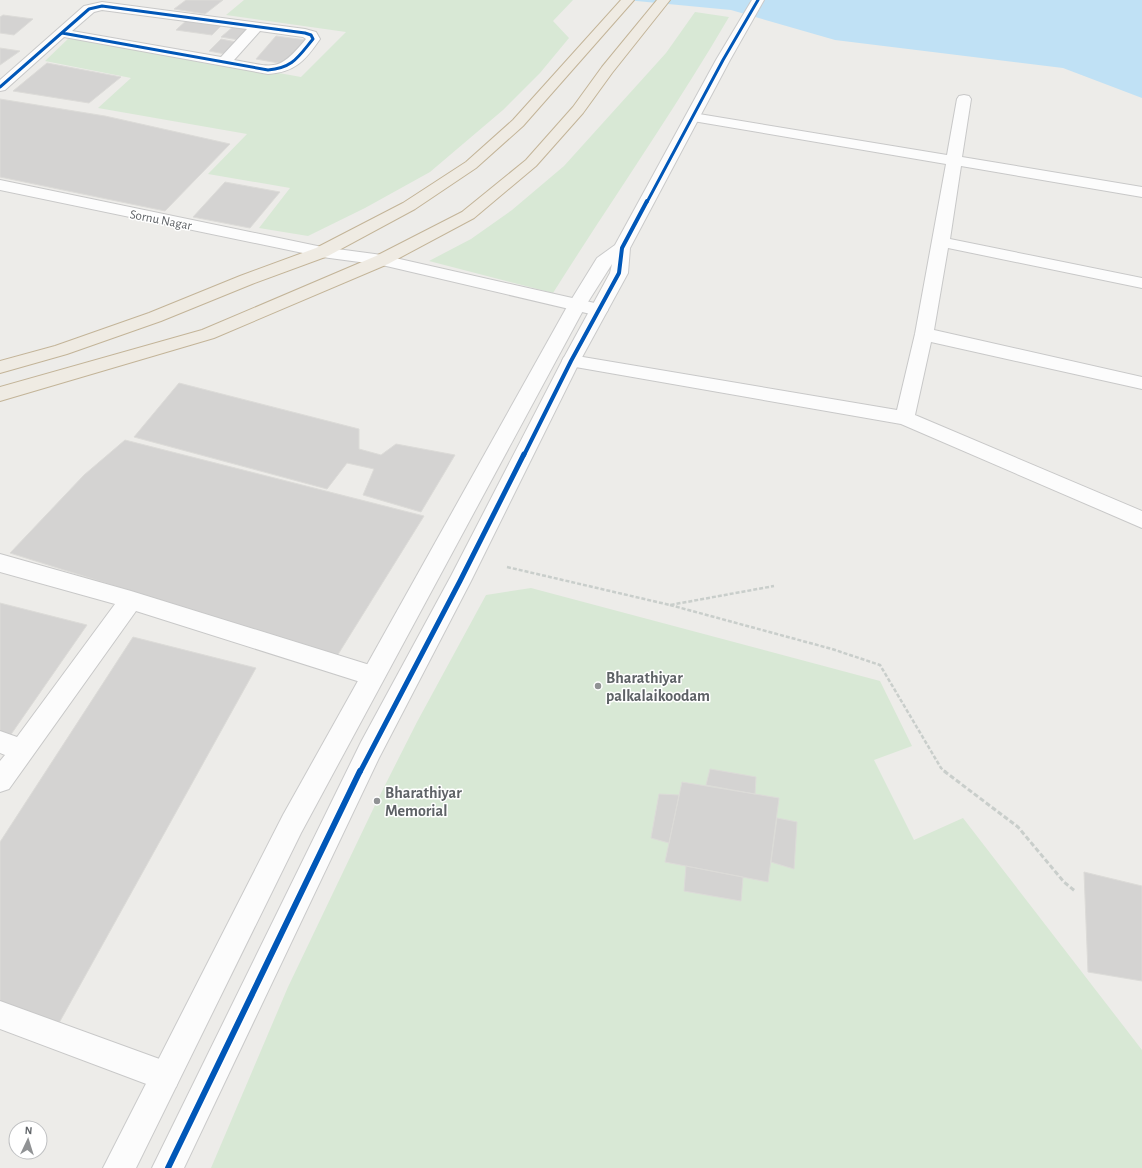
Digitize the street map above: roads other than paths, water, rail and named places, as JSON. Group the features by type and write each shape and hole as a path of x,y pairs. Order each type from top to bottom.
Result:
{"highway":[{"path":"0,367 61,350 155,317 246,280 322,252 409,206 471,165 518,123 628,0"},
{"path":"0,394 208,334 382,260 468,215 531,163 578,110 607,70 664,0"}],"street":[{"path":"118,1168 292,824 373,676 588,308 619,274 622,248 723,60 758,0"},
{"path":"0,87 62,32 89,9 94,7 102,6 257,26 304,33 311,35 313,39 291,66 282,70 268,70 62,32"},
{"path":"224,62 257,26"},
{"path":"905,418 924,334 941,242 964,99"},
{"path":"693,117 954,162 1142,192"},
{"name":"Sornu Nagar","path":"0,185 322,252 382,260 588,308"},
{"path":"941,242 1142,283"},
{"path":"168,1168 370,750 460,581 571,361 588,308"},
{"path":"924,334 1142,383"},
{"path":"571,361 905,418 1142,520"},
{"path":"0,563 131,600 373,676"},
{"path":"0,781 131,600"},
{"path":"0,742 22,750"},
{"path":"0,1015 165,1076"}],"water":[{"path":"626,0 1142,0 1142,98 1063,68 835,40 731,10"}],"place":[{"name":"Bharathiyar palkalaikoodam","path":"598,686"},
{"name":"Bharathiyar Memorial","path":"377,801"}]}
